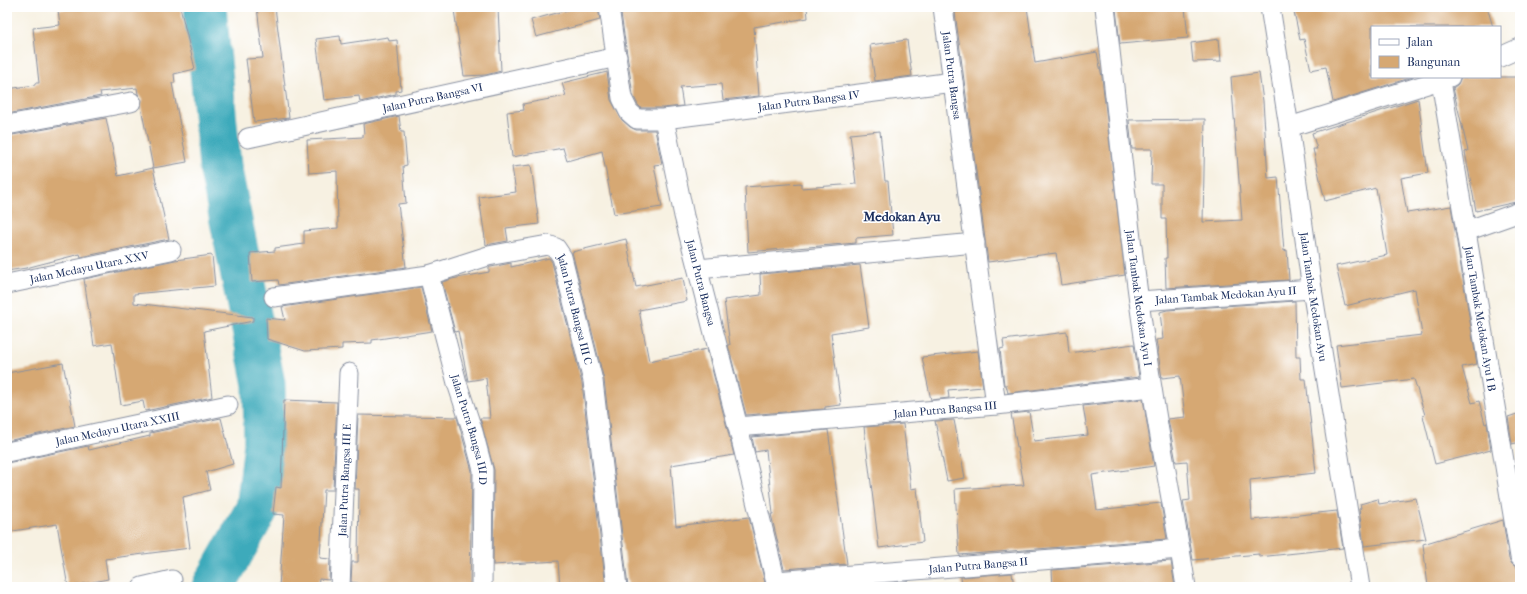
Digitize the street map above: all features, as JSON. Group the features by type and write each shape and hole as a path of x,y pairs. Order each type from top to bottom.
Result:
{"street":[{"path":"608,7 617,57 622,98 629,112 637,119 664,119"},
{"name":"Jalan Putra Bangsa","path":"943,7 996,405"},
{"name":"Jalan Tambak Medokan Ayu I","path":"1105,7 1139,301 1186,587"},
{"name":"Jalan Tambak Medokan Ayu","path":"1270,7 1312,289 1360,587"},
{"path":"1501,57 1520,48"},
{"name":"Jalan Putra Bangsa VI","path":"248,138 617,57"},
{"path":"1289,127 1445,79"},
{"name":"Jalan Tambak Medokan Ayu I B","path":"1445,79 1466,231 1520,557"},
{"name":"Jalan Putra Bangsa IV","path":"664,119 953,82"},
{"path":"7,125 131,102"},
{"name":"Jalan Putra Bangsa","path":"664,119 684,216 738,427 776,584"},
{"path":"1466,231 1520,212"},
{"path":"698,270 975,243"},
{"name":"Jalan Putra Bangsa III C","path":"274,297 429,274 488,256 548,245 556,248 562,257 594,381 617,587"},
{"name":"Jalan Medayu Utara XXV","path":"7,284 171,250"},
{"name":"Jalan Putra Bangsa III D","path":"429,274 457,383 473,432 483,470 482,587"},
{"name":"Jalan Tambak Medokan Ayu II","path":"1139,301 1312,289"},
{"name":"Jalan Putra Bangsa III E","path":"340,587 349,373"},
{"name":"Jalan Putra Bangsa III","path":"738,427 996,405 1152,387"},
{"name":"Jalan Medayu Utara XXIII","path":"7,452 228,405"},
{"name":"Jalan Putra Bangsa II","path":"776,584 1180,549"},
{"path":"142,587 172,580"}],"building":[{"path":"76,7 180,7 195,69 174,74 175,83 172,83 187,162 153,168 141,107 142,100 138,94 137,88 100,92 101,96 7,114 7,89 35,85 35,83 39,83 33,28 60,25 58,10"},
{"path":"257,7 275,7 289,118 254,122 246,59 263,58"},
{"path":"579,7 598,7 600,20 536,37 531,20"},
{"path":"620,7 807,7 808,18 754,27 759,96 723,100 721,84 680,87 683,106 641,108 633,95"},
{"path":"991,7 1027,7 1035,63 1097,52 1102,77 1125,275 1061,285 1056,253 988,262 955,12"},
{"path":"1139,7 1185,7 1188,38 1120,44 1116,9"},
{"path":"1293,7 1487,7 1493,26 1371,26 1371,78 1410,78 1333,102 1326,67 1311,70 1304,39 1300,40"},
{"path":"498,8 501,71 486,75 464,76 454,10"},
{"path":"340,36 341,44 388,37 389,41 397,40 401,90 396,91 396,94 360,102 359,96 324,100 316,39"},
{"path":"1219,39 1221,61 1193,62 1191,43"},
{"path":"907,40 912,76 875,81 870,45"},
{"path":"607,72 611,100 622,120 636,130 655,130 662,164 654,165 662,207 614,214 602,151 567,161 563,148 512,157 507,112 524,110 523,104 566,96 562,83"},
{"path":"1259,73 1263,101 1268,178 1278,177 1284,251 1287,250 1289,280 1166,288 1166,219 1162,219 1162,184 1151,184 1152,149 1132,149 1129,120 1205,119 1203,222 1242,220 1231,77"},
{"path":"1520,77 1520,201 1476,211 1465,152 1468,151 1453,88 1458,84 1461,78"},
{"path":"1418,99 1428,173 1401,178 1407,213 1451,206 1477,364 1462,367 1472,403 1479,401 1485,424 1487,423 1491,450 1435,464 1423,416 1425,415 1414,379 1342,388 1336,345 1422,335 1415,289 1345,306 1336,266 1387,255 1376,188 1325,201 1313,149 1317,149 1312,133"},
{"path":"399,116 401,132 404,132 407,165 403,166 406,203 398,204 406,267 279,285 278,280 252,282 250,253 275,251 275,248 304,244 304,231 338,228 337,171 309,173 307,140 363,137 363,124"},
{"path":"106,118 118,176 153,168 169,239 81,257 80,254 26,268 7,271 7,136"},
{"path":"880,131 885,181 888,181 893,235 856,238 856,243 748,252 745,187 801,183 801,188 856,184 850,134"},
{"path":"531,165 539,224 506,228 508,241 486,245 479,197 516,192 512,167"},
{"path":"626,239 636,287 683,278 687,301 639,310 649,361 707,349 734,455 671,465 676,526 749,517 766,587 628,587 604,380 572,252"},
{"path":"212,255 215,286 134,294 134,303 253,317 253,321 204,331 212,397 145,411 143,401 121,405 112,343 94,346 84,279 175,260"},
{"path":"549,258 552,262 582,383 606,587 560,587 558,561 493,565 494,470 480,418 490,418 486,378 468,381 458,331 455,332 442,282 489,272 489,267 511,263 511,267"},
{"path":"860,265 869,327 831,333 841,405 825,407 825,409 746,415 728,345 730,345 724,300 761,295 760,274"},
{"path":"421,287 432,331 372,340 372,343 342,344 342,349 305,351 267,339 266,318 285,320 282,307"},
{"path":"1295,301 1296,357 1300,357 1301,379 1306,379 1316,473 1250,480 1252,520 1337,511 1343,548 1259,557 1259,554 1193,560 1183,501 1190,500 1187,461 1176,462 1168,419 1185,417 1180,376 1162,378 1156,340 1163,339 1160,312 1167,310"},
{"path":"1067,332 1069,353 1134,344 1139,377 1008,393 1006,385 1004,385 1000,349 1004,348 1003,340"},
{"path":"978,351 983,387 948,390 949,398 931,400 922,357"},
{"path":"63,363 75,426 7,441 7,373"},
{"path":"1143,399 1154,466 1092,475 1097,510 1161,503 1167,539 959,555 955,489 1024,485 1011,414 1029,412 1034,441 1088,435 1083,406"},
{"path":"284,400 337,402 333,490 324,490 320,558 330,559 329,580 319,579 318,587 279,587 284,515 273,514 276,487 281,488"},
{"path":"1520,413 1520,442 1512,444 1508,417"},
{"path":"358,415 457,417 472,471 470,587 358,587 358,583 351,582 352,562 358,562 359,489 355,489"},
{"path":"221,418 233,464 206,472 210,490 183,497 190,548 105,559 108,579 68,587 57,524 7,532 7,463 88,446 89,450 150,436 150,433"},
{"path":"954,420 965,478 947,481 935,421"},
{"path":"903,424 911,489 917,488 923,542 879,548 864,427"},
{"path":"828,430 847,564 784,569 771,514 773,514 766,450 755,452 752,437"},
{"path":"1416,498 1426,539 1364,546 1359,509 1361,508 1360,504 1378,499 1379,504"},
{"path":"1503,520 1509,559 1512,564 1520,568 1520,587 1428,587 1423,544"},
{"path":"1171,561 1175,587 1053,587 1052,570"},
{"path":"1012,573 1014,587 962,587 961,577"}],"waterway":[{"path":"205,7 220,166 264,384 265,444 257,509 213,587"}],"district":[{"name":"Medokan Ayu","path":"902,216"}]}
